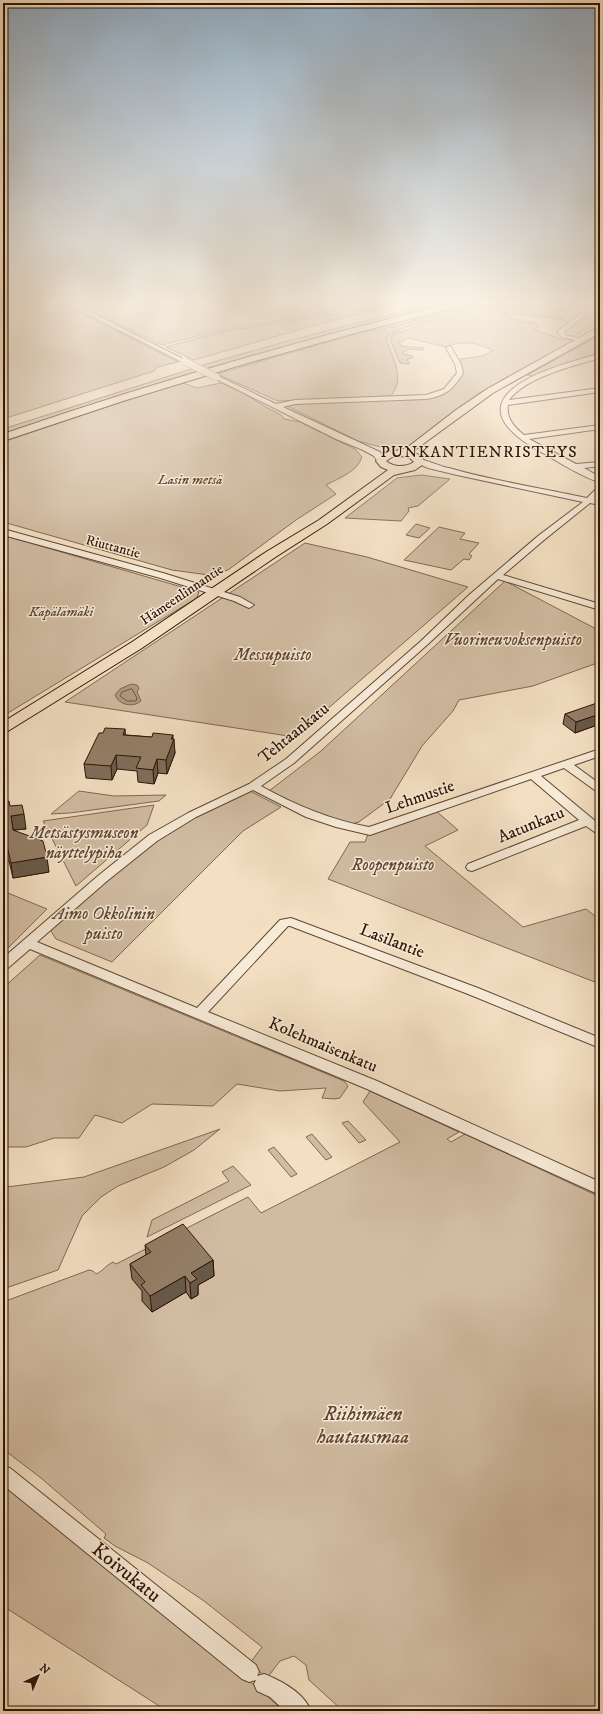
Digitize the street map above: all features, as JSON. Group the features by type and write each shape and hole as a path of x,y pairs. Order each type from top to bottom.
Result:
{"highway":[{"path":"105,392 145,380"},
{"path":"3,438 123,397 180,380"}],"main road":[{"path":"375,483 385,456 399,454 412,449 486,394 510,380"},
{"path":"399,454 414,456 420,460 422,449 430,435"},
{"name":"Hämeenlinnantie","path":"3,728 137,645 323,522 390,473 417,465 420,460"},
{"path":"382,462 404,468"}],"street":[{"path":"222,380 339,437 366,448 377,454 382,462"},
{"path":"275,406 295,402 426,397 439,395 450,388 455,380"},
{"path":"532,380 507,397 504,403 505,419 522,438 600,480"},
{"path":"504,403 600,390"},
{"path":"522,438 600,427"},
{"path":"366,448 399,454"},
{"path":"420,460 431,466 457,473 600,504"},
{"path":"575,467 600,464"},
{"path":"404,468 457,473"},
{"name":"Tehtaankatu","path":"3,965 103,878 153,838 192,815 253,786 290,761 497,576 600,490"},
{"name":"Riuttantie","path":"3,532 160,575 237,599 249,605"},
{"path":"497,576 600,607"},
{"name":"Lehmustie","path":"253,786 277,799 315,816 354,829 370,831 567,765 600,752"},
{"path":"567,765 600,789"},
{"path":"534,776 587,821"},
{"name":"Aatunkatu","path":"472,867 587,821 600,831"},
{"name":"Lasilantie","path":"200,1013 284,923 292,922 473,991 600,1044"},
{"name":"Kolehmaisenkatu","path":"27,943 372,1085 600,1190"},
{"name":"Koivukatu","path":"3,1474 256,1678 276,1690 301,1711"}],"green space":[{"path":"3,380 126,380 3,419"},
{"path":"157,380 170,380 3,435 3,429"},
{"path":"231,380 397,380 391,396 278,401"},
{"path":"456,380 503,380 478,394 406,449 395,451 358,441 285,405 445,394"},
{"name":"Lasin metsä","path":"183,383 197,388 221,383 239,390 281,415 284,419 300,422 355,449 362,457 360,462 352,471 326,485 336,494 296,520 228,570 209,575 172,570 3,522 3,442 139,396"},
{"path":"421,475 450,479 418,506 408,508 409,511 401,521 345,518 397,478"},
{"path":"416,524 430,528 419,538 406,535"},
{"path":"439,527 465,533 460,539 479,543 469,554 472,556 469,560 464,559 451,570 404,560"},
{"name":"Käpälämäki","path":"3,535 199,592 197,598 3,716"},
{"name":"Messupuisto","path":"305,543 367,557 468,587 295,737 65,702"},
{"name":"Vuorineuvoksenpuisto","path":"505,581 600,631 600,662 533,686 459,700 453,711 422,746 390,799 359,822 351,824 297,806 269,791 321,751"},
{"path":"79,791 114,796 166,795 159,801 70,813 51,814"},
{"name":"Aimo Okkolinin puisto","path":"250,791 281,807 243,831 112,962 56,939 49,928 154,840 193,817"},
{"name":"Metsästysmuseon näyttelypiha","path":"154,805 147,825 76,886 43,821"},
{"name":"Roopenpuisto","path":"436,811 458,830 425,846 523,927 586,909 600,920 600,984 328,879 350,842 365,842 368,834"},
{"path":"3,891 47,909 3,953"},
{"path":"40,955 344,1081 348,1086 340,1098 334,1099 322,1098 326,1088 280,1091 237,1084 213,1106 152,1104 122,1123 95,1115 79,1138 54,1138 26,1147 3,1147 3,988"},
{"name":"Riihimäen hautausmaa","path":"370,1091 459,1132 447,1139 451,1142 465,1134 600,1197 600,1711 343,1711 309,1680 306,1665 294,1656 280,1661 267,1678 250,1663 262,1647 204,1601 148,1563 115,1546 104,1538 106,1534 41,1478 3,1449 3,1302 89,1270 96,1274 113,1262 116,1264 248,1197 261,1213 400,1142 363,1102"},
{"path":"348,1121 366,1140 359,1143 342,1123"},
{"path":"220,1129 194,1150 164,1167 118,1186 101,1197 82,1216 58,1270 3,1289 3,1189 7,1187 84,1177"},
{"path":"312,1134 332,1157 326,1160 306,1137"},
{"path":"274,1147 297,1174 291,1177 268,1150"},
{"path":"233,1166 251,1185 147,1237 152,1220 229,1181 222,1172"},
{"path":"3,1483 259,1689 284,1711 167,1711 3,1606"}],"water":[{"path":"131,684 137,685 139,688 137,692 141,701 130,705 120,701 115,695 120,689"}],"building":[{"path":"597,703 600,705 600,714 576,722 565,714"},
{"path":"105,728 125,729 123,735 152,737 153,733 173,735 171,739 174,739 166,760 157,759 153,770 136,768 141,757 116,755 111,766 84,764 99,733 103,733"},
{"path":"3,799 5,799 5,802 9,801 10,806 22,805 24,814 11,816 13,830 43,841 47,857 11,863 7,846 3,847"},
{"path":"183,1224 213,1260 191,1273 197,1279 190,1283 185,1276 150,1296 141,1285 145,1282 130,1264 151,1252 145,1245"}],"district":[{"name":"PUNKANTIENRISTEYS","path":"479,452"}]}
